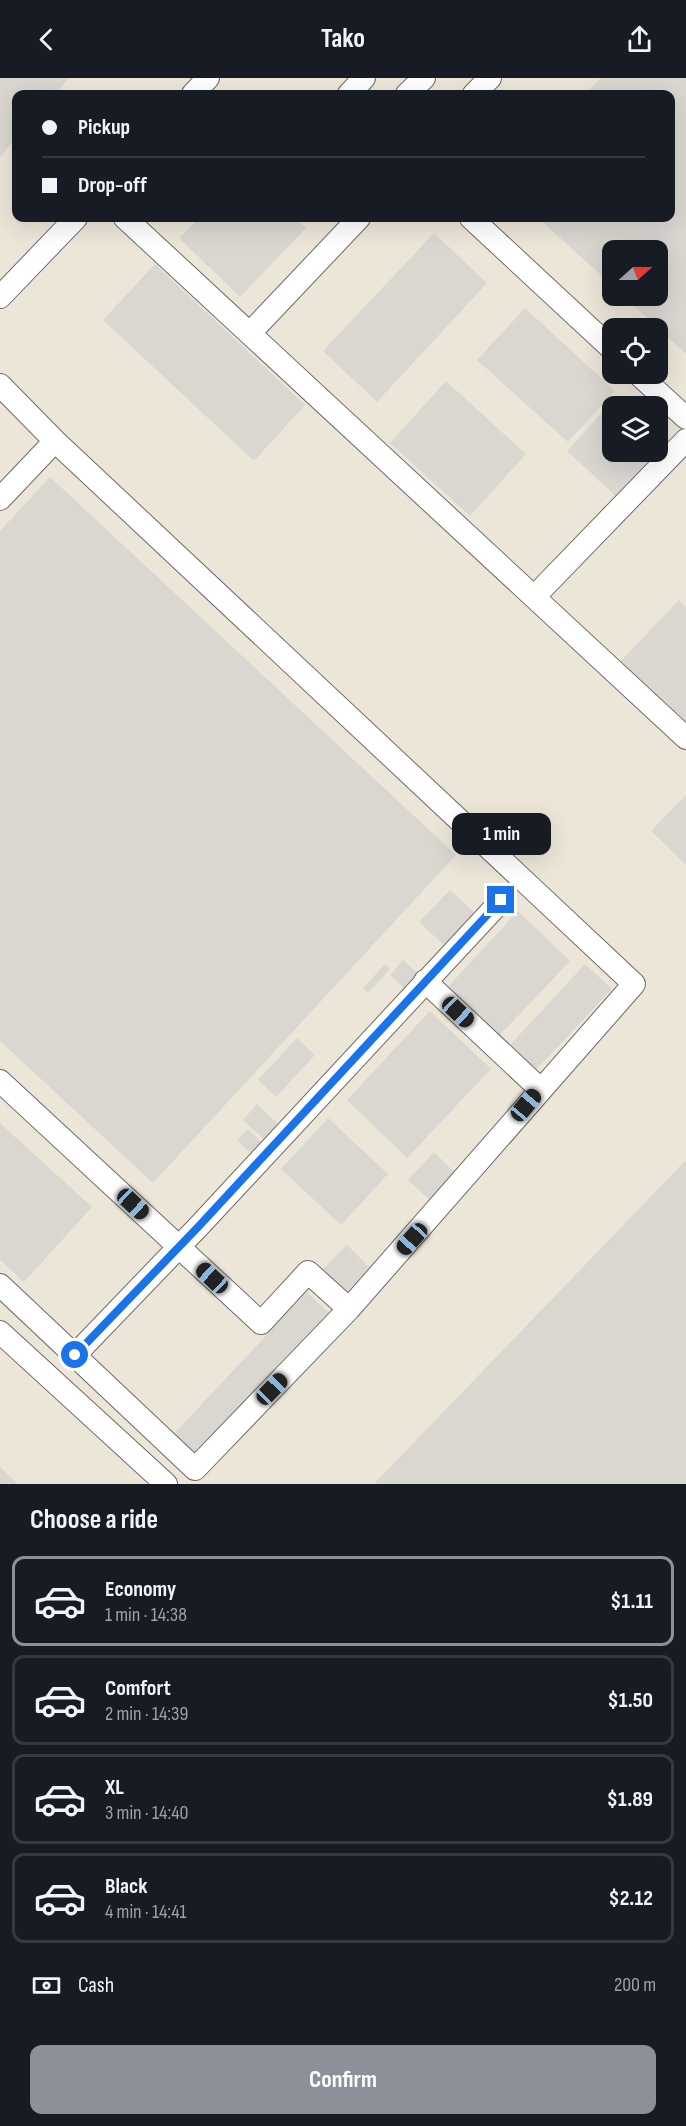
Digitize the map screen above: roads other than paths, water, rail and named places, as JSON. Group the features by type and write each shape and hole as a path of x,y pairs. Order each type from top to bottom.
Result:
{"street":[{"path":"197,90 208,78"},
{"path":"353,90 364,78"},
{"path":"411,90 424,78"},
{"path":"0,297 72,222"},
{"path":"129,222 686,738"},
{"path":"250,333 355,222"},
{"path":"475,222 602,340"},
{"path":"649,384 686,418"},
{"path":"0,385 55,441 634,984 349,1309 195,1469 0,1285"},
{"path":"534,597 686,440"},
{"path":"0,499 55,441"},
{"path":"75,1355 179,1247 501,900"},
{"path":"425,981 540,1089"},
{"path":"0,1081 261,1323 308,1272 349,1309"},
{"path":"0,1332 166,1484"}]}
